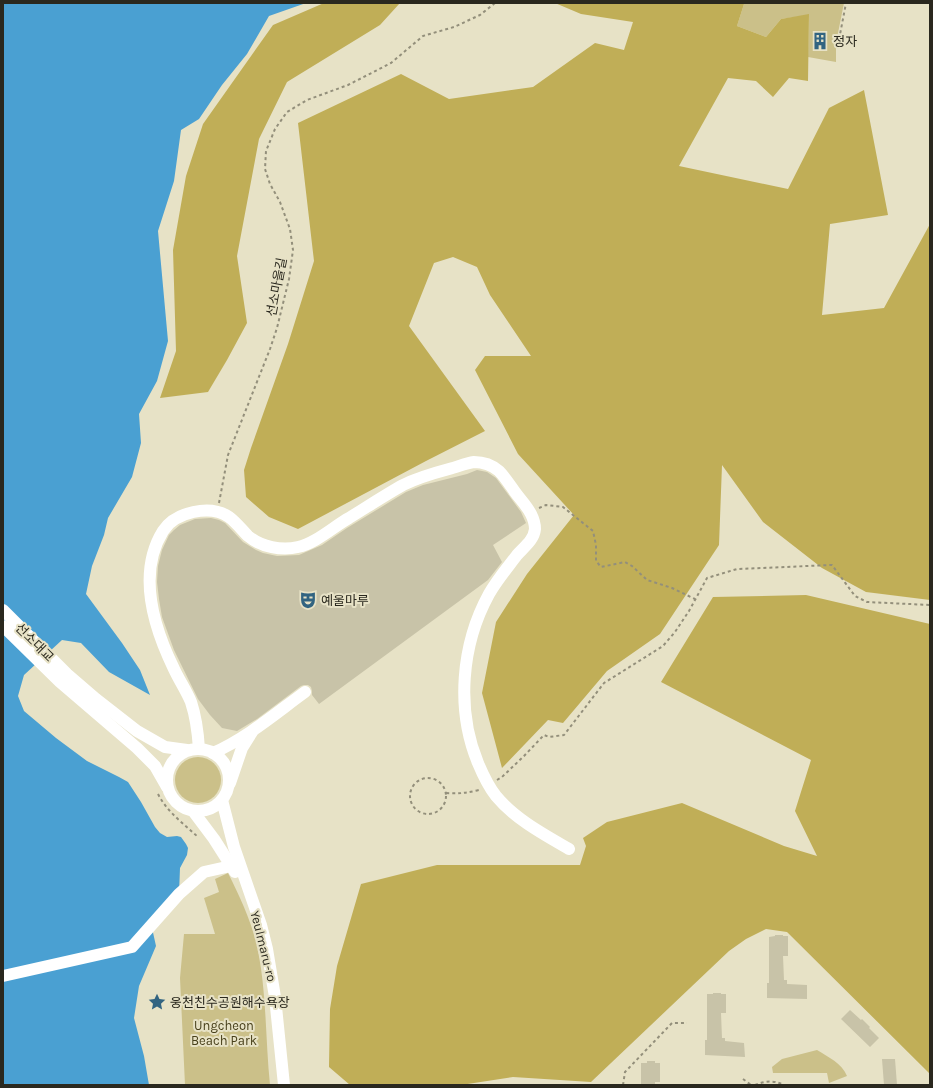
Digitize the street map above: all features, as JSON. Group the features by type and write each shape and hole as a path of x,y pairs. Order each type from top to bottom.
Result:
{"street":[{"path":"193,750 197,723 190,700 162,643 153,613 151,596 150,573 156,543 163,530 171,521 190,512 218,512 229,517 251,539 263,545 294,548 310,543 405,484 473,462 483,463 491,466 499,472 530,512 535,528 533,536 529,542 490,591 473,634 466,662 464,692 467,724 472,749 488,784 507,808 532,821 545,835 569,849"},
{"name":"선소대교","path":"3,610 64,678"},
{"name":"선소대교","path":"3,626 64,678"},
{"path":"64,678 96,699 137,731 165,747 206,750 213,753 220,758 225,765 228,774 228,787"},
{"path":"64,678 155,766 163,790 170,794 179,805 193,811 212,808 222,800 226,794 242,748 255,728"},
{"path":"213,753 255,728 305,692"},
{"path":"163,790 167,772 175,758 180,754 193,750"},
{"path":"222,800 231,837 253,903"},
{"path":"193,811 214,839 253,903"},
{"path":"3,976 132,947 179,894 204,872 231,866"},
{"name":"Yeulmaru-ro","path":"253,903 261,925 267,949 275,997 284,1085"}],"path":[{"name":"선소마을길","path":"218,512 228,455 270,349 277,328 289,279 293,250 290,229 280,202 270,184 266,169 266,152 275,130 287,112 307,100 348,85 391,63 423,36 454,27 480,15 495,3"},
{"path":"838,45 846,3"},
{"path":"530,512 546,505 563,507 593,531 596,545 596,561 600,567 624,562 632,566 647,580 672,588 695,599"},
{"path":"446,794 468,793 478,790 502,777 535,746 544,735 549,737 564,735 604,683 663,646 675,632 689,611 707,578 736,569 832,565 855,596 867,602 930,605"},
{"path":"423,778 430,778 436,779 441,783 446,794 446,800 441,810 430,815 418,812 414,808 411,802 410,790 413,785 423,778"},
{"path":"163,790 162,801 170,812 203,842"},
{"path":"623,1085 625,1072 672,1023 687,1023"},
{"path":"743,1079 751,1085"},
{"path":"754,1085 771,1081 784,1085"}],"green space":[{"path":"743,3 844,3 836,43 836,62 808,57 809,15 781,19 766,37 737,26 744,4"},
{"path":"193,757 203,757 211,761 217,767 221,775 221,785 217,793 211,799 203,803 193,803 185,799 179,793 175,785 175,775 179,767 185,761"},
{"name":"Ungcheon Beach Park","path":"228,873 251,924 260,959 270,1085 185,1085 180,978 184,934 215,934 204,898 219,892 215,879"},
{"path":"817,1050 842,1067 847,1076 829,1083 827,1073 773,1073 772,1067 782,1059"}],"shaded area":[{"path":"324,3 400,3 380,25 287,82 259,139 237,256 247,323 208,392 160,398 176,351 173,250 186,176 203,124 273,25"},
{"path":"555,3 743,3 744,4 737,26 766,37 781,19 809,14 808,81 789,78 773,97 756,81 728,78 679,166 788,189 829,108 864,90 888,215 830,224 822,315 884,308 930,224 930,600 866,592 822,568 763,522 722,465 719,545 660,634 607,671 563,723 548,720 502,768 482,693 496,622 527,574 574,515 518,454 475,370 485,356 531,356 490,295 477,267 453,257 434,263 409,326 485,431 298,529 269,517 246,497 244,470 288,344 314,261 298,123 401,74 449,99 533,87 595,43 624,50 633,22 581,14"},
{"path":"806,595 930,624 930,1074 787,932 766,929 746,939 729,951 591,1082 513,1077 461,1085 350,1085 329,1067 330,1009 337,966 361,884 437,865 580,865 586,846 583,838 607,822 682,803 784,846 817,856 795,811 811,760 661,682 713,597"}],"water":[{"path":"3,3 306,3 269,16 247,54 222,85 199,119 181,130 174,181 158,231 168,341 157,381 139,414 141,443 132,477 108,518 104,535 92,566 86,594 140,670 150,695 109,672 81,643 62,640 24,675 18,696 24,711 56,738 87,761 128,782 160,833 167,837 181,837 188,848 187,855 180,868 179,894 152,928 156,946 139,986 134,1018 144,1056 149,1085 3,1085"}],"building":[{"name":"정자","path":"822,34 827,38 827,43 824,47 818,49 813,45 813,39 816,35"},
{"name":"예울마루","path":"477,470 487,472 496,478 521,512 526,523 493,545 502,562 488,580 319,704 312,695 311,687 304,685 257,719 237,731 222,728 198,699 174,650 162,617 157,582 158,566 162,550 169,535 180,525 195,519 211,518 225,523 243,542 263,553 277,556 299,555 322,545 406,492 423,485"},
{"path":"775,935 788,936 788,956 783,956 784,980 787,980 787,984 807,985 807,999 767,998 767,983 769,983 769,937"},
{"path":"707,994 726,994 726,1013 721,1013 722,1038 725,1038 725,1041 744,1043 745,1057 705,1055 705,1040 707,1040"},
{"path":"850,1010 861,1020 862,1019 879,1038 870,1047 841,1019"},
{"path":"882,1059 895,1059 897,1085 884,1085"},
{"path":"647,1061 655,1061 655,1063 660,1063 660,1082 655,1082 655,1085 641,1085 641,1063 647,1063"}],"place":[{"name":"정자","path":"820,41"},
{"name":"예울마루","path":"308,600"},
{"name":"웅천친수공원해수욕장","path":"157,1002"}]}
